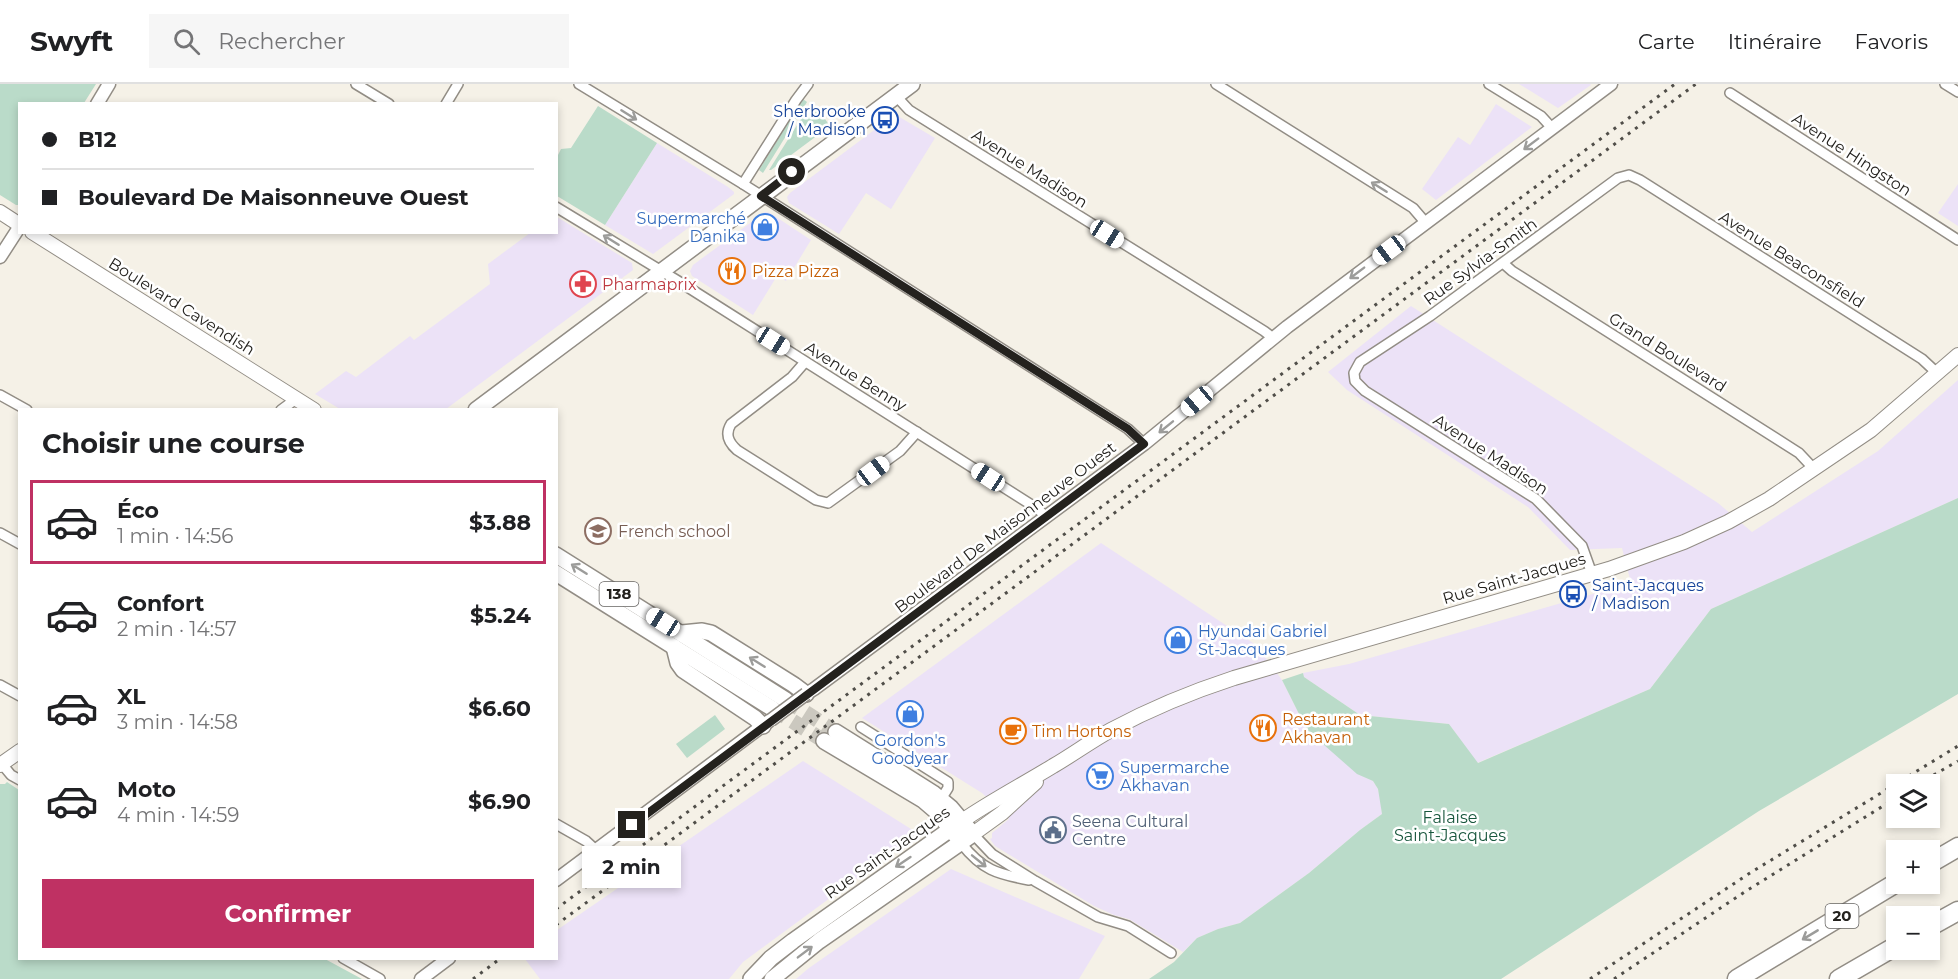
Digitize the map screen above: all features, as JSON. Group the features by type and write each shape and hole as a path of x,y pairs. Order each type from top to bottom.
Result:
{"highway":[{"path":"1940,858 1958,847"},
{"name":"20","path":"1737,979 1886,889"},
{"path":"1940,921 1958,911"},
{"path":"1839,979 1886,952"}],"main road":[{"path":"479,408 912,84"},
{"path":"0,212 18,224"},
{"name":"Boulevard Cavendish","path":"35,234 311,408"},
{"name":"Rue Saint-Jacques","path":"751,979 771,958 793,941 991,801 1053,767 1128,721 1206,687 1592,574 1659,553 1699,536 1757,506 1871,430 1956,355"},
{"name":"138","path":"558,556 682,633 773,714"},
{"name":"138","path":"558,574 674,647 678,663 683,670 755,718 773,714"},
{"path":"682,633 702,631 711,633 806,694"},
{"path":"957,825 830,736 927,788 941,799 967,838"},
{"path":"1,765 18,752"},
{"name":"Rue Saint-Jacques","path":"772,979 819,941 1002,813 1053,767"}],"street":[{"path":"98,102 109,84"},
{"path":"356,84 385,102"},
{"path":"447,102 458,84"},
{"path":"579,84 743,184 1128,429 1144,444"},
{"path":"743,184 807,84"},
{"path":"1216,84 1413,208 1425,222"},
{"path":"1490,84 1541,116 1552,128"},
{"name":"Boulevard De Maisonneuve Ouest","path":"558,879 597,851 773,714 806,694 1144,444 1273,338 1611,84"},
{"path":"1945,84 1958,92"},
{"name":"Avenue Hingston","path":"1730,93 1958,240"},
{"name":"Avenue Madison","path":"897,96 912,112 1273,338"},
{"name":"Rue Sylvia-Smith","path":"1353,376 1360,362 1430,316 1618,178 1629,175"},
{"name":"Avenue Beaconsfield","path":"1629,175 1922,359 1937,373"},
{"name":"Avenue Benny","path":"558,208 917,432 1038,509 1046,517"},
{"path":"0,257 18,228"},
{"name":"Grand Boulevard","path":"1503,263 1514,273 1799,453 1814,470"},
{"path":"805,362 791,378 731,424 728,428 728,436 732,446 824,503 833,500 900,451 917,432"},
{"name":"Avenue Madison","path":"1353,376 1357,384 1365,391 1536,499 1582,546 1592,574"},
{"path":"0,395 23,408"},
{"path":"284,408 296,399"},
{"path":"0,533 18,543"},
{"path":"0,685 18,695"},
{"path":"861,727 948,782 948,788 941,799"},
{"path":"1,765 18,779"},
{"path":"558,825 590,843 597,851"},
{"path":"967,838 974,858 991,870 1035,881"},
{"path":"967,838 1098,917 1128,926 1171,953"},
{"path":"347,960 380,979"},
{"path":"421,979 446,960"}],"shaded area":[{"path":"1519,84 1590,84 1591,85 1558,108"},
{"path":"1496,104 1532,127 1436,200 1422,189 1458,137 1470,145"},
{"path":"896,115 935,138 891,209 866,193 839,234 789,203 787,197 790,193 881,125 884,127 888,124 886,121"},
{"path":"657,143 728,187 734,194 653,254 605,225"},
{"path":"1958,184 1958,226 1938,213"},
{"path":"765,212 811,240 786,281 777,276 753,315 692,276 690,271 693,265"},
{"path":"558,218 632,263 633,270 447,408 338,408 315,394 346,371 356,377 410,336 414,340 490,284 488,264 529,234 558,234"},
{"path":"1411,306 1718,503 1752,532 1878,451 1958,380 1958,498 1711,609 1650,689 1477,763 1449,724 1360,715 1304,677 1303,673 1349,664 1631,583 1622,548 1570,550 1528,507 1347,390 1328,372"},
{"path":"1101,543 1256,645 1282,680 1301,718 1357,773 1373,781 1378,789 1382,814 1309,873 1240,923 1197,938 1183,952 1129,919 1094,906 995,846 990,839 992,833 1009,819 982,793 862,718"},
{"path":"803,761 911,829 913,837 743,962 729,979 540,979 526,960 558,960 558,929"},
{"path":"951,869 1105,936 1079,979 796,979 809,968"}],"green space":[{"path":"0,84 96,84 85,102 18,102 18,205 0,195"},
{"path":"803,99 807,102 763,173 759,170"},
{"path":"812,101 830,126 769,170"},
{"path":"598,106 657,143 605,225 558,197 558,155 561,149 571,148"},
{"name":"Falaise Saint-Jacques","path":"1958,498 1958,694 1759,811 1501,979 1149,979 1174,962 1197,938 1240,923 1309,873 1382,814 1378,789 1373,781 1357,774 1307,730 1282,680 1303,673 1304,677 1360,715 1449,724 1478,763 1650,689 1711,609"},
{"path":"715,715 725,729 687,758 676,744"},
{"path":"7,782 18,789 18,960 327,960 362,979 0,979 0,784"}],"tunnel":[{"path":"786,700 836,732"},
{"path":"773,709 824,741"}],"railway":[{"path":"558,908 1675,84"},
{"path":"558,924 1696,84"},
{"path":"1590,979 1750,873 1958,746"},
{"path":"1935,774 1958,761"},
{"path":"1614,979 1746,891 1886,804"},
{"path":"473,979 498,960"}],"place":[{"name":"Sherbrooke / Madison","path":"885,120"},
{"name":"Supermarché Danika","path":"765,227"},
{"name":"Pizza Pizza","path":"732,271"},
{"name":"Pharmaprix","path":"583,284"},
{"name":"French school","path":"598,531"},
{"name":"Saint-Jacques / Madison","path":"1573,594"},
{"name":"Hyundai Gabriel St-Jacques","path":"1178,640"},
{"name":"Gordon's Goodyear","path":"910,714"},
{"name":"Restaurant Akhavan","path":"1263,728"},
{"name":"Tim Hortons","path":"1013,731"},
{"name":"Supermarche Akhavan","path":"1100,776"},
{"name":"Seena Cultural Centre","path":"1053,830"}],"route":[{"path":"632,825 1144,444 1128,429 761,196 792,172"}]}
